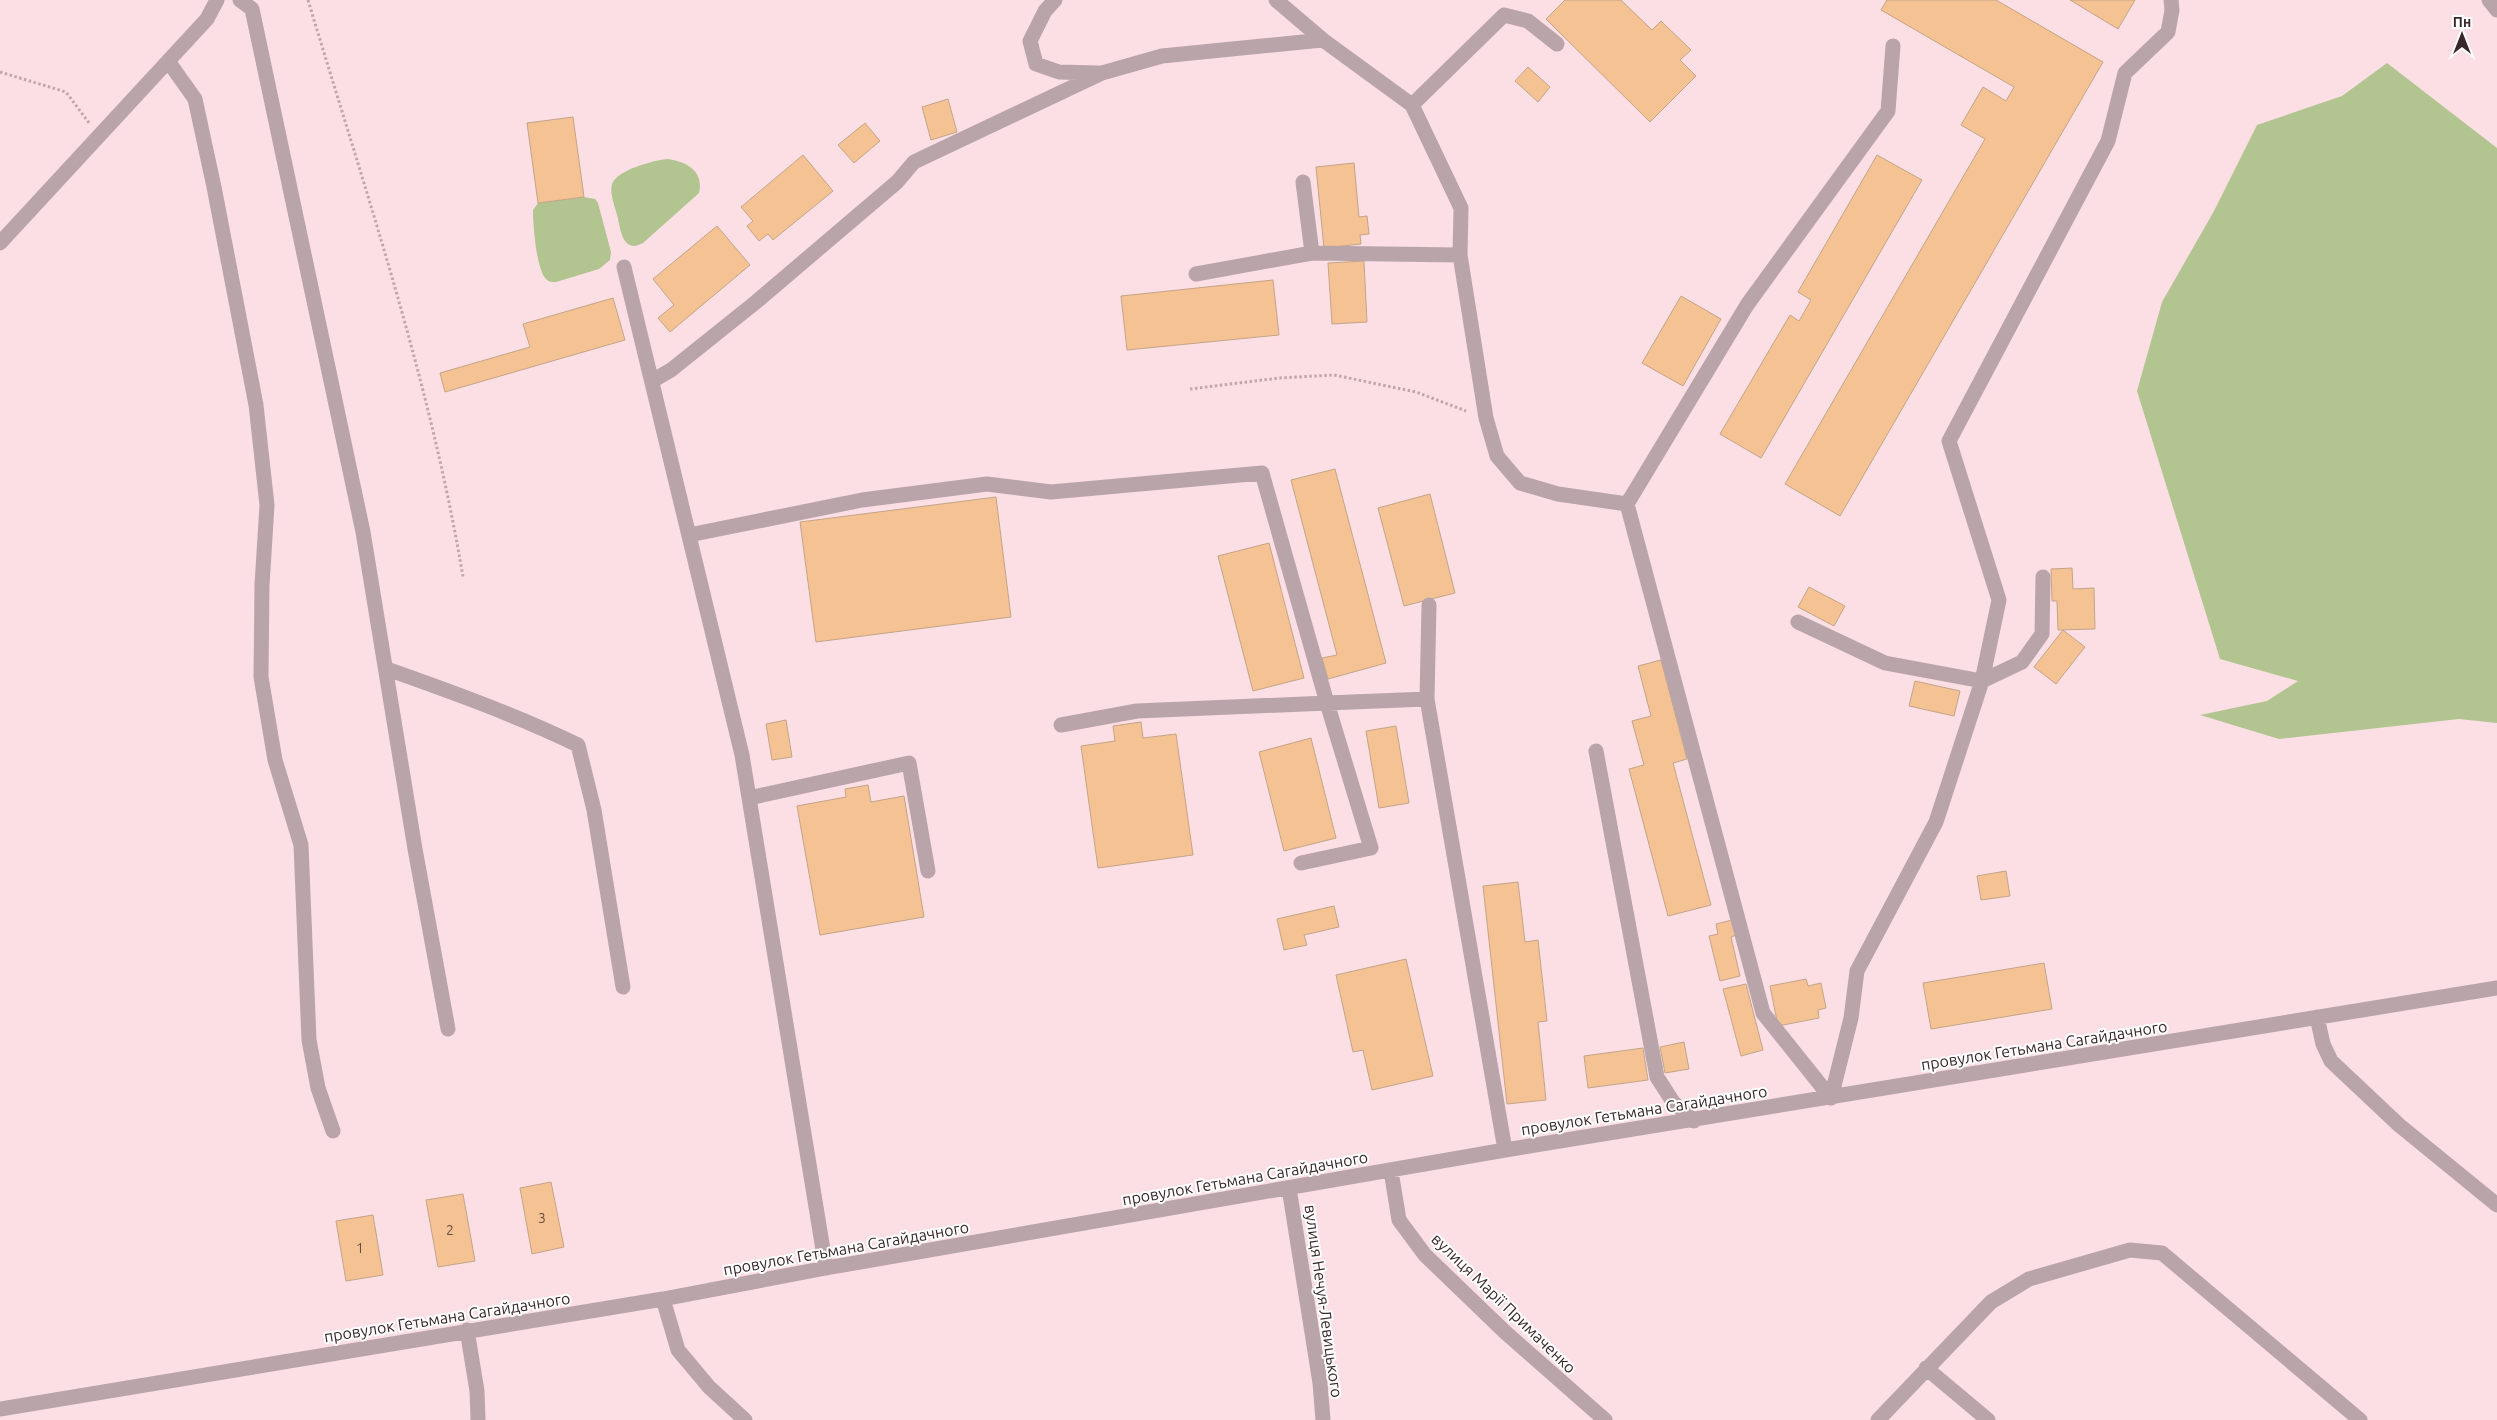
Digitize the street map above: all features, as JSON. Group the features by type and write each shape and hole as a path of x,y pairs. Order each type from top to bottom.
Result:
{"street":[{"path":"0,243 207,19 216,0"},
{"path":"240,0 252,9 364,532 415,850 448,1029"},
{"path":"1055,0 1045,11 1030,41 1036,64 1059,72 1102,73"},
{"path":"1276,0 1322,40 1412,104 1461,208 1460,256 1486,418 1496,456 1520,483 1558,494 1627,504"},
{"path":"1831,1098 1851,1018 1857,971 1936,822 1982,682 1999,600 1950,441 2108,141 2125,73 2168,32 2172,10 2171,0"},
{"path":"1412,104 1504,15 1528,21 1557,44"},
{"path":"652,381 671,370 756,302 897,182 914,162 1102,73 1162,56 1322,40"},
{"path":"1831,1098 1763,1013 1627,504 1748,305 1888,110 1893,46"},
{"path":"168,60 195,99 256,405 267,505 262,585 262,677 274,760 301,844 309,1040 318,1088 333,1131"},
{"path":"1303,182 1312,253"},
{"path":"1196,274 1312,253 1460,256"},
{"path":"624,267 742,754 826,1268"},
{"path":"689,535 862,500 987,484 1051,492 1262,473 1327,703 1371,848 1301,863"},
{"path":"1798,622 1885,663 1982,682 2022,662 2042,634 2043,577"},
{"path":"1429,605 1427,698 1505,1150"},
{"path":"387,669 458,694 578,745 594,810 623,987"},
{"path":"1061,726 1137,711 1427,698"},
{"path":"1596,751 1657,1077 1673,1102 1694,1121"},
{"path":"749,798 909,763 928,871"},
{"name":"провулок Гетьмана Сагайдачного","path":"0,1409 663,1299 826,1268 1505,1150 1694,1121 2497,988"},
{"path":"2317,1018 2323,1044 2331,1061 2398,1125 2497,1205"},
{"name":"вулиця Марії Примаченко","path":"1391,1171 1399,1220 1425,1255 1505,1332 1605,1420"},
{"name":"вулиця Нечуя-Левицького","path":"1289,1188 1320,1383 1323,1420"},
{"path":"1878,1420 1991,1302 2029,1279 2130,1250 2162,1253 2360,1420"},
{"path":"663,1299 678,1350 709,1388 745,1420"},
{"path":"468,1330 477,1391 478,1420"},
{"path":"1926,1368 1988,1420"}],"path":[{"path":"308,0 408,334 450,499 463,577"},
{"path":"0,72 66,92 99,135"},
{"path":"1190,390 1279,378 1334,375 1416,392 1486,418"}],"green space":[{"path":"2387,63 2497,148 2497,723 2459,719 2279,739 2200,715 2267,701 2298,681 2220,659 2137,391 2162,302 2214,211 2257,125 2342,96"},
{"path":"675,160 693,169 699,179 699,193 643,243 632,246 626,242 621,233 612,197 612,184 615,179 628,170 654,161"},
{"path":"584,197 595,199 598,203 611,252 610,260 599,269 556,282 548,281 542,272 537,255 533,210 538,203"}],"building":[{"path":"1565,0 1621,0 1652,30 1661,21 1691,50 1680,60 1696,76 1650,122 1546,19"},
{"path":"1887,0 1996,0 2103,62 1840,516 1785,484 1985,139 1961,125 1983,87 2006,101 2014,87 1881,10"},
{"path":"2070,0 2135,0 2118,29"},
{"path":"1528,67 1550,87 1538,102 1515,81"},
{"path":"948,99 957,132 931,140 922,107"},
{"path":"573,117 584,197 538,203 527,123"},
{"path":"865,123 880,141 854,163 838,145"},
{"path":"803,155 833,191 773,240 768,234 759,241 747,226 753,221 741,207"},
{"path":"1877,155 1922,180 1761,458 1720,434 1790,315 1799,321 1811,300 1798,292"},
{"path":"1354,163 1359,217 1367,216 1369,234 1360,235 1361,244 1324,248 1316,167"},
{"path":"717,226 750,265 670,332 658,318 674,305 653,279"},
{"path":"1364,261 1367,322 1332,324 1328,263"},
{"path":"1273,280 1279,335 1127,350 1121,296"},
{"path":"1681,296 1721,319 1683,386 1642,363"},
{"path":"613,298 625,340 445,392 440,373 530,347 523,324"},
{"path":"1335,469 1386,663 1328,679 1322,658 1337,655 1291,480"},
{"path":"1430,494 1455,593 1404,606 1378,508"},
{"path":"996,497 1011,617 816,642 800,522"},
{"path":"1269,543 1304,678 1253,691 1218,556"},
{"path":"2072,568 2073,589 2094,588 2095,629 2058,630 2057,601 2052,601 2051,569"},
{"path":"1809,587 1845,606 1834,626 1798,607"},
{"path":"2063,630 2085,647 2056,684 2034,667"},
{"path":"1661,660 1687,759 1673,763 1711,905 1668,916 1629,769 1644,765 1632,721 1651,716 1638,666"},
{"path":"1915,681 1960,691 1954,716 1909,706"},
{"path":"786,720 792,757 772,760 766,724"},
{"path":"1141,722 1143,738 1176,734 1193,855 1098,868 1081,746 1115,741 1113,726"},
{"path":"1396,726 1409,803 1379,808 1366,731"},
{"path":"1311,738 1336,838 1284,851 1259,752"},
{"path":"868,785 871,802 904,796 924,917 820,935 797,806 846,797 845,789"},
{"path":"2006,871 2010,896 1981,900 1977,876"},
{"path":"1518,882 1525,942 1538,940 1547,1021 1538,1022 1546,1100 1507,1104 1483,886"},
{"path":"1334,906 1339,927 1304,935 1307,945 1284,950 1277,919"},
{"path":"1732,920 1736,935 1731,937 1740,976 1720,981 1709,936 1718,934 1716,924"},
{"path":"1406,959 1433,1076 1372,1090 1363,1050 1353,1052 1336,975"},
{"path":"2044,963 2052,1009 1931,1029 1923,983"},
{"path":"1806,979 1808,986 1821,983 1826,1008 1818,1010 1819,1018 1778,1026 1770,986"},
{"path":"1746,984 1763,1050 1741,1056 1723,989"},
{"path":"1684,1042 1689,1069 1665,1073 1660,1047"},
{"path":"1643,1048 1648,1080 1588,1088 1584,1056"},
{"path":"551,1182 564,1247 532,1254 520,1188"},
{"path":"463,1194 475,1261 438,1267 426,1200"},
{"path":"373,1215 383,1275 346,1281 336,1221"}]}
